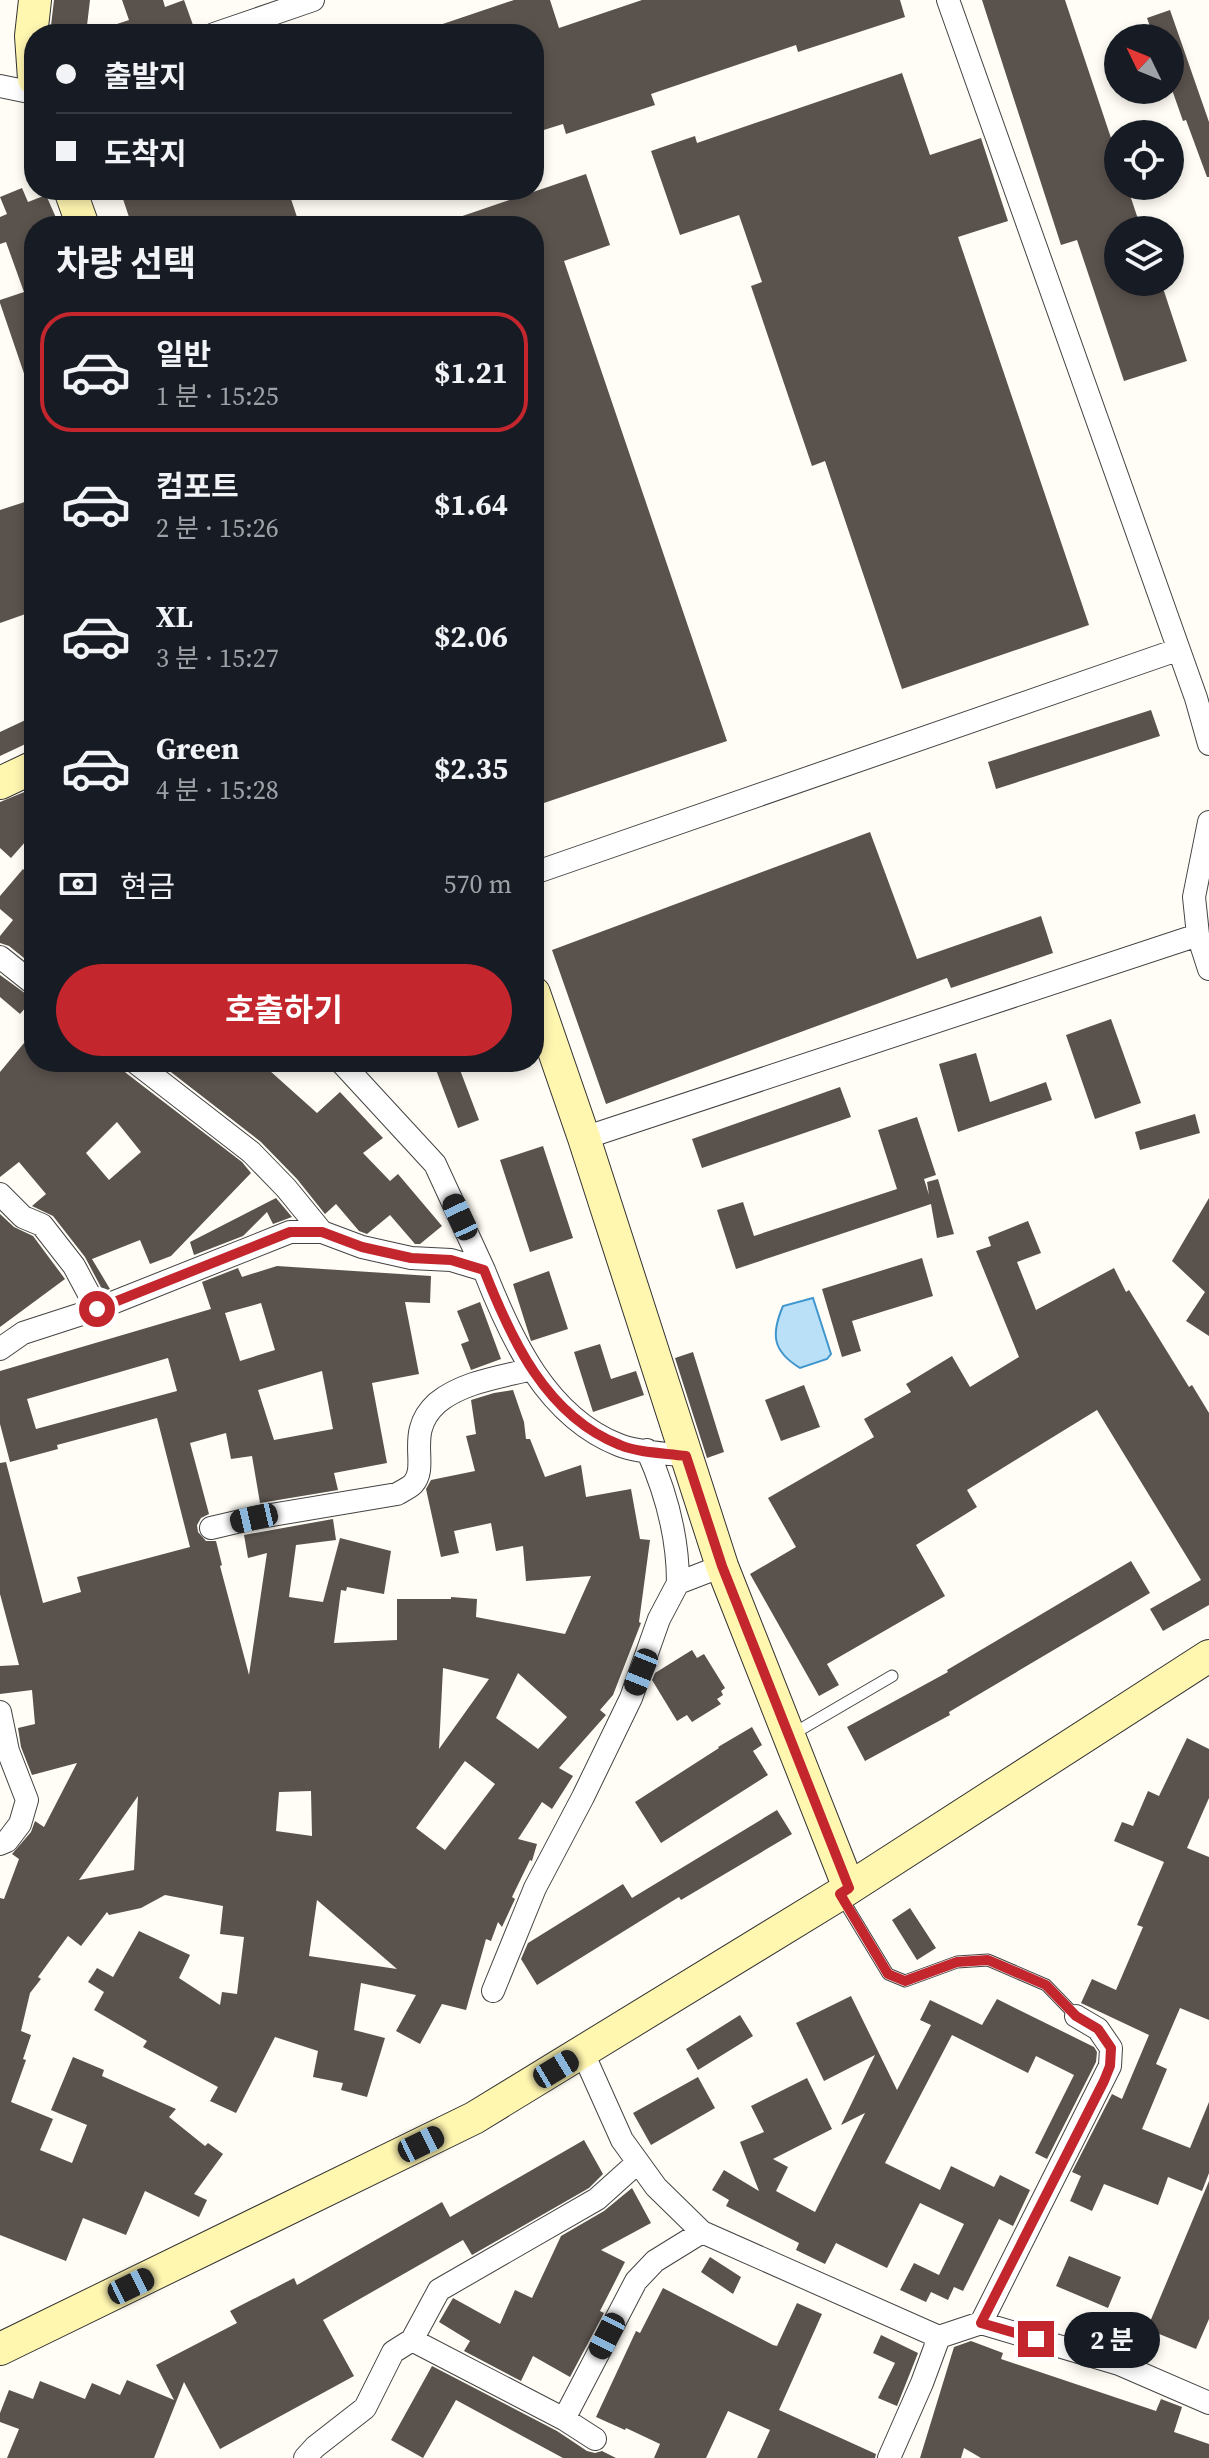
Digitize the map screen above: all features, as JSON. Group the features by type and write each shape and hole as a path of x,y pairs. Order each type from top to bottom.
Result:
{"main road":[{"path":"32,24 35,0"},
{"path":"0,783 24,772"},
{"path":"544,1022 722,1566 791,1736 844,1891"},
{"path":"9,2338 474,2118 844,1891 1209,1656"}],"street":[{"path":"243,24 313,0"},
{"path":"948,0 1196,698 1209,744"},
{"path":"0,86 24,91"},
{"path":"544,870 1177,650"},
{"path":"1209,822 1194,897 1198,935 1209,969"},
{"path":"584,1138 1198,935"},
{"path":"0,957 24,976"},
{"path":"148,1072 251,1152 322,1232"},
{"path":"350,1072 435,1164 504,1321 550,1393 584,1428 622,1447 686,1456"},
{"path":"0,1194 23,1217 42,1225 74,1266 97,1309"},
{"path":"0,1349 23,1333 97,1309 290,1232 322,1232 362,1247 411,1258 451,1260 484,1270"},
{"path":"211,1528 397,1494 412,1486 418,1475 421,1424 437,1403 461,1389 532,1369"},
{"path":"493,1991 535,1888 631,1698 659,1619 678,1583 678,1548 659,1476 647,1450"},
{"path":"678,1583 722,1566"},
{"path":"0,1712 8,1751 27,1800 20,1824 7,1841 0,1844"},
{"path":"981,2323 1110,2066 1111,2048 1098,2029 1076,2016"},
{"path":"583,2053 622,2140 637,2163 656,2187 702,2232 939,2337 981,2323 1119,2364 1209,2403"},
{"path":"305,2458 365,2408 393,2352 412,2340 439,2290 597,2199 637,2163"},
{"path":"564,2419 636,2281 655,2261 702,2232"},
{"path":"889,2458 939,2337"},
{"path":"412,2340 564,2419 595,2439"}],"lane":[{"path":"791,1736 892,1676"},
{"path":"844,1891 888,1974 905,1981 957,1962 988,1960 1046,1985 1076,2016"}],"water":[{"path":"813,1298 831,1354 827,1359 800,1368 779,1348 777,1325 783,1306"}],"building":[{"path":"54,0 90,0 87,24 51,24"},
{"path":"122,0 163,0 165,7 184,0 193,24 117,24 129,20"},
{"path":"514,0 550,0 559,28 642,0 900,0 905,17 798,52 796,45 651,94 655,105 566,134 563,124 544,130 544,24 443,24"},
{"path":"982,0 1065,0 1105,120 1104,200 1132,200 1137,216 1104,216 1104,296 1166,296 1187,361 1124,381 1077,240 1061,245"},
{"path":"1170,10 1175,24 1149,24 1147,18"},
{"path":"1184,50 1209,122 1209,177 1186,120 1183,120 1177,104 1184,104"},
{"path":"902,73 930,155 981,138 1008,221 958,237 1089,625 902,689 825,461 812,466 751,286 762,282 739,215 680,235 651,151 695,136 697,143"},
{"path":"586,174 610,245 564,261 727,741 544,803 544,216 463,216 510,200 544,200 544,188"},
{"path":"22,188 24,200 48,200 55,216 24,216 24,292 6,242 0,244 0,217 7,214 0,197"},
{"path":"123,200 291,200 297,216 129,216"},
{"path":"24,292 24,373 0,303 0,300"},
{"path":"24,502 24,615 0,623 0,510"},
{"path":"1151,710 1160,736 996,789 988,762"},
{"path":"24,721 24,745 0,756 0,732"},
{"path":"24,792 24,843 11,858 0,848 0,802"},
{"path":"870,832 917,959 1041,916 1053,953 951,988 947,978 606,1104 552,950"},
{"path":"24,870 24,958 0,943 0,936 13,920 0,909 0,896"},
{"path":"0,975 24,992 24,1009 20,1014 0,997"},
{"path":"1111,1019 1141,1103 1095,1119 1066,1035"},
{"path":"24,1043 24,1072 125,1072 242,1162 251,1173 171,1256 150,1264 140,1240 92,1259 110,1289 103,1291 85,1257 53,1216 32,1206 46,1194 19,1162 0,1177 0,1072","holes":["117,1122 141,1152 109,1180 86,1153"]},
{"path":"976,1053 990,1102 1046,1082 1052,1100 958,1132 939,1064"},
{"path":"171,1072 271,1072 317,1113 340,1092 383,1138 363,1153 390,1181 398,1174 442,1226 420,1244 415,1244 390,1215 367,1234 359,1231 336,1204 325,1214 261,1142"},
{"path":"437,1072 461,1072 479,1120 458,1128"},
{"path":"840,1087 851,1117 702,1168 692,1139"},
{"path":"1195,1114 1200,1133 1140,1150 1135,1132"},
{"path":"917,1117 936,1175 924,1179 929,1195 927,1182 938,1179 954,1234 937,1238 931,1204 736,1269 717,1210 743,1202 754,1236 897,1189 878,1130"},
{"path":"543,1146 573,1238 530,1252 500,1160"},
{"path":"276,1198 292,1217 273,1224 267,1212 243,1236 194,1255 190,1242"},
{"path":"1209,1198 1209,1336 1186,1321 1205,1292 1172,1261"},
{"path":"0,1214 14,1227 33,1236 65,1279 0,1327"},
{"path":"1028,1221 1041,1253 1017,1262 1036,1310 1114,1268 1126,1292 1129,1290 1189,1387 1192,1385 1209,1413 1209,1605 1163,1631 1150,1609 1201,1580 1097,1410 967,1490 977,1507 916,1545 945,1596 827,1664 839,1685 819,1696 750,1574 796,1547 768,1498 874,1437 864,1419 911,1392 906,1384 952,1356 970,1387 1019,1357 976,1251 991,1246 988,1237"},
{"path":"922,1258 933,1296 852,1321 861,1351 842,1357 822,1289"},
{"path":"277,1266 431,1276 430,1303 405,1302 419,1374 372,1383 387,1463 334,1473 338,1490 260,1503 252,1456 231,1459 226,1433 190,1443 209,1514 201,1518 197,1525 198,1532 206,1541 216,1541 249,1675 267,1553 248,1558 244,1535 333,1519 336,1540 296,1545 289,1597 323,1602 340,1538 391,1551 384,1594 347,1587 346,1591 341,1590 334,1643 397,1640 397,1599 477,1599 476,1617 565,1634 591,1576 526,1581 523,1546 496,1551 491,1523 454,1531 459,1553 441,1557 426,1489 431,1480 475,1471 466,1436 476,1434 471,1400 513,1390 524,1422 526,1439 530,1439 545,1477 581,1465 586,1497 631,1489 640,1539 650,1540 641,1623 613,1695 600,1710 606,1715 559,1768 573,1776 552,1809 542,1802 518,1839 537,1844 532,1861 512,1897 515,1899 502,1927 498,1922 491,1941 486,1939 466,2010 442,2004 420,2044 396,2031 416,1995 361,1983 354,2030 385,2038 367,2097 341,2090 343,2083 313,2077 318,2051 275,2037 236,2113 210,2101 218,2087 143,2047 147,2041 94,2010 104,1992 88,1982 97,1968 113,1977 139,1931 190,1955 179,1978 220,2005 222,1992 237,1994 244,1937 220,1934 223,1906 165,1895 141,1908 109,1915 107,1912 81,1946 68,1936 30,1993 21,2031 31,2035 11,2102 53,2119 40,2150 72,2163 87,2125 51,2110 73,2057 104,2070 102,2076 176,2109 169,2117 205,2146 208,2143 223,2154 194,2194 207,2200 199,2217 145,2191 126,2235 83,2218 66,2261 0,2235 0,1898 4,1899 19,1859 12,1854 31,1832 35,1821 44,1827 77,1763 32,1775 21,1747 18,1728 35,1724 32,1690 0,1694 0,1666 19,1665 0,1594 0,1463 6,1462 43,1603 81,1592 77,1577 190,1547 157,1418 57,1445 58,1449 10,1462 0,1424 0,1371 211,1309 202,1282 238,1268 242,1277","holes":["261,1303 275,1350 240,1361 225,1313","168,1358 177,1391 36,1429 27,1399","322,1371 333,1429 274,1440 258,1390","443,1668 489,1679 439,1749","518,1673 567,1717 538,1749 496,1718","465,1761 495,1784 445,1850 416,1828","311,1791 312,1836 276,1831 279,1792","138,1796 134,1870 79,1880","317,1900 397,1969 309,1956"]},
{"path":"549,1271 568,1329 531,1341 513,1284"},
{"path":"480,1302 501,1359 471,1370 461,1344 469,1341 457,1311"},
{"path":"600,1344 611,1379 636,1371 644,1395 593,1412 574,1352"},
{"path":"693,1352 724,1452 707,1458 675,1358"},
{"path":"804,1385 820,1427 781,1441 765,1400"},
{"path":"1131,1561 1150,1593 949,1712 950,1715 865,1761 847,1727 948,1672"},
{"path":"692,1650 697,1658 704,1654 725,1688 721,1691 723,1695 717,1699 721,1704 692,1722 687,1715 677,1721 652,1680 655,1673"},
{"path":"752,1727 762,1745 753,1751 768,1775 661,1843 635,1802"},
{"path":"1187,1738 1209,1749 1209,1798 1187,1848 1209,1857 1209,2020 1180,2008 1156,2064 1167,2069 1142,2129 1190,2148 1209,2102 1209,2173 1202,2191 1168,2177 1158,2205 1104,2184 1092,2211 1070,2201 1081,2176 1072,2172 1112,2094 1122,2099 1149,2035 1081,2003 1092,1979 1116,1990 1143,1927 1137,1925 1164,1862 1114,1841 1122,1822 1133,1826 1148,1791 1159,1796"},
{"path":"777,1810 792,1834 681,1900 679,1897 537,1985 521,1959 528,1943 623,1884 632,1898"},
{"path":"910,1908 936,1948 917,1960 892,1920"},
{"path":"851,1996 897,2090 931,2025 920,2020 930,2000 982,2025 997,1999 1094,2047 1097,2052 1096,2062 1047,2159 1035,2153 1074,2075 1036,2056 1028,2073 952,2035 885,2163 940,2190 951,2166 994,2187 1000,2175 1030,2190 1013,2226 999,2219 963,2291 954,2287 948,2300 931,2292 926,2302 900,2290 914,2263 939,2275 964,2224 920,2203 887,2268 836,2243 825,2264 796,2250 799,2243 726,2206 729,2200 712,2190 724,2170 759,2191 740,2142 764,2132 751,2106 807,2078 832,2129 773,2159 788,2167 776,2191 815,2212 865,2113 841,2125 875,2055 824,2081 796,2023"},
{"path":"740,2015 753,2036 698,2070 686,2049"},
{"path":"698,2077 715,2108 651,2145 633,2113"},
{"path":"584,2140 603,2174 589,2188 472,2255 463,2240 323,2320 354,2376 220,2449 184,2382 154,2458 7,2458 19,2429 0,2422 0,2413 9,2390 33,2399 40,2381 85,2399 92,2383 120,2395 127,2380 174,2400 156,2365 237,2323 230,2311 294,2278 297,2285 442,2202 450,2217"},
{"path":"1209,2181 1209,2319 1196,2349 1147,2329"},
{"path":"632,2188 651,2223 601,2250 625,2262 600,2311 604,2313 570,2377 533,2356 521,2381 464,2351 470,2341 439,2322 453,2298 500,2324 515,2290 532,2298 561,2236 604,2211"},
{"path":"1069,2256 1121,2277 1108,2308 1056,2286"},
{"path":"710,2257 741,2277 733,2294 701,2272"},
{"path":"663,2288 777,2346 797,2303 822,2314 779,2410 876,2454 875,2458 757,2458 770,2430 728,2411 706,2458 654,2458 660,2444 596,2417 636,2331 640,2333"},
{"path":"881,2335 918,2353 897,2406 878,2398 895,2363 873,2353"},
{"path":"971,2341 1003,2353 1001,2359 1156,2411 1161,2399 1182,2407 1174,2432 1209,2444 1209,2458 981,2458 964,2448 961,2458 920,2458 954,2347"},
{"path":"432,2366 557,2431 587,2451 602,2451 616,2458 563,2458 456,2400 423,2458 391,2440"}],"route":[{"path":"97,1309 290,1232 322,1232 362,1247 411,1258 451,1260 484,1270 504,1321 532,1369 584,1428 622,1447 686,1456 722,1566 849,1888 840,1894 876,1958 888,1974 905,1981 957,1962 988,1960 1046,1985 1076,2016 1098,2029 1111,2048 1110,2066 1104,2081 981,2323 1036,2339"}]}
